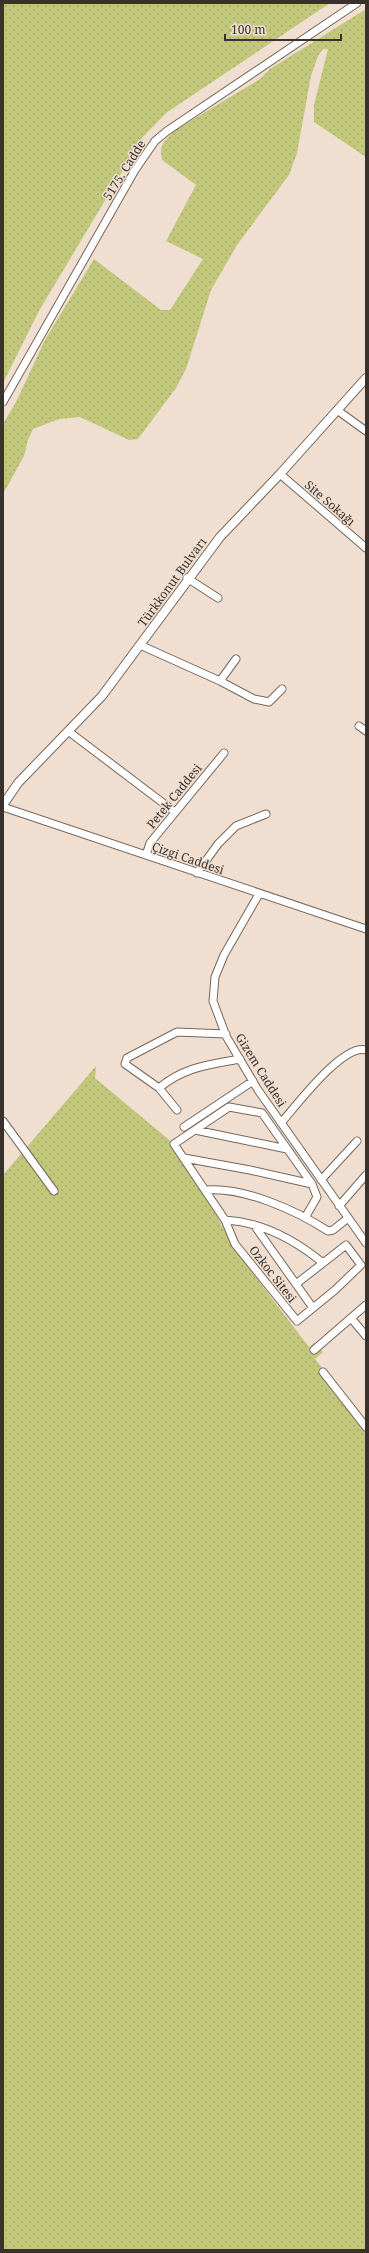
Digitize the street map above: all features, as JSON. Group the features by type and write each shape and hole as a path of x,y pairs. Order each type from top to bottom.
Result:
{"street":[{"name":"5175. Cadde","path":"3,402 135,170 155,141 167,131 357,3"},
{"name":"Türkkonut Bulvarı","path":"3,806 18,783 102,696 187,578 220,537 280,474 366,378"},
{"path":"337,410 366,431"},
{"name":"Site Sokağı","path":"280,474 366,548"},
{"path":"187,578 218,598"},
{"path":"140,645 220,681 254,699 269,702 282,689"},
{"path":"220,681 236,659"},
{"path":"359,726 366,731"},
{"path":"68,731 174,812"},
{"name":"Petek Caddesi","path":"146,855 150,843 224,753"},
{"name":"Çizgi Caddesi","path":"3,806 366,930"},
{"path":"197,873 218,844 236,826 266,814"},
{"name":"Gizem Caddesi","path":"259,894 224,955 215,977 214,1001 226,1034 253,1081 366,1243"},
{"path":"177,1110 159,1088 125,1064 127,1058 177,1032 226,1034"},
{"path":"281,1123 333,1064 347,1054 362,1049 366,1050"},
{"path":"159,1088 172,1076 189,1069 240,1059"},
{"path":"184,1127 253,1081"},
{"name":"Ozkoc Sitesi","path":"225,1220 254,1225 290,1239 323,1262 346,1245 361,1265 297,1321 236,1244 225,1220 207,1190 174,1144 229,1107 262,1114 312,1184 317,1197 306,1216"},
{"path":"3,1121 54,1191"},
{"path":"195,1130 287,1149"},
{"path":"321,1180 357,1141"},
{"path":"184,1158 250,1170 312,1184"},
{"path":"339,1206 366,1175"},
{"path":"207,1190 227,1191 266,1200 306,1216 328,1231 333,1230 348,1218"},
{"name":"Ozkoc Sitesi","path":"254,1225 313,1308"},
{"path":"296,1284 323,1262"},
{"path":"314,1350 366,1305"},
{"path":"351,1318 366,1336"},
{"path":"323,1372 366,1427"}],"green space":[{"path":"3,3 330,3 166,113 143,137 40,309 3,383"},
{"path":"366,9 366,157 314,122 314,105 328,49 323,49 318,56 311,76 297,153 289,175 237,245 211,290 186,369 176,388 138,439 129,440 80,417 59,419 33,429 28,440 24,456 3,494 3,424 16,402 45,340 94,259 161,310 170,310 203,259 166,241 196,185 162,160 161,150 165,141 174,131 260,79 270,69"},
{"path":"96,1066 95,1078 174,1144 207,1198 235,1250 309,1347 314,1343 323,1352 315,1359 366,1424 366,2250 3,2250 3,1175"}]}
